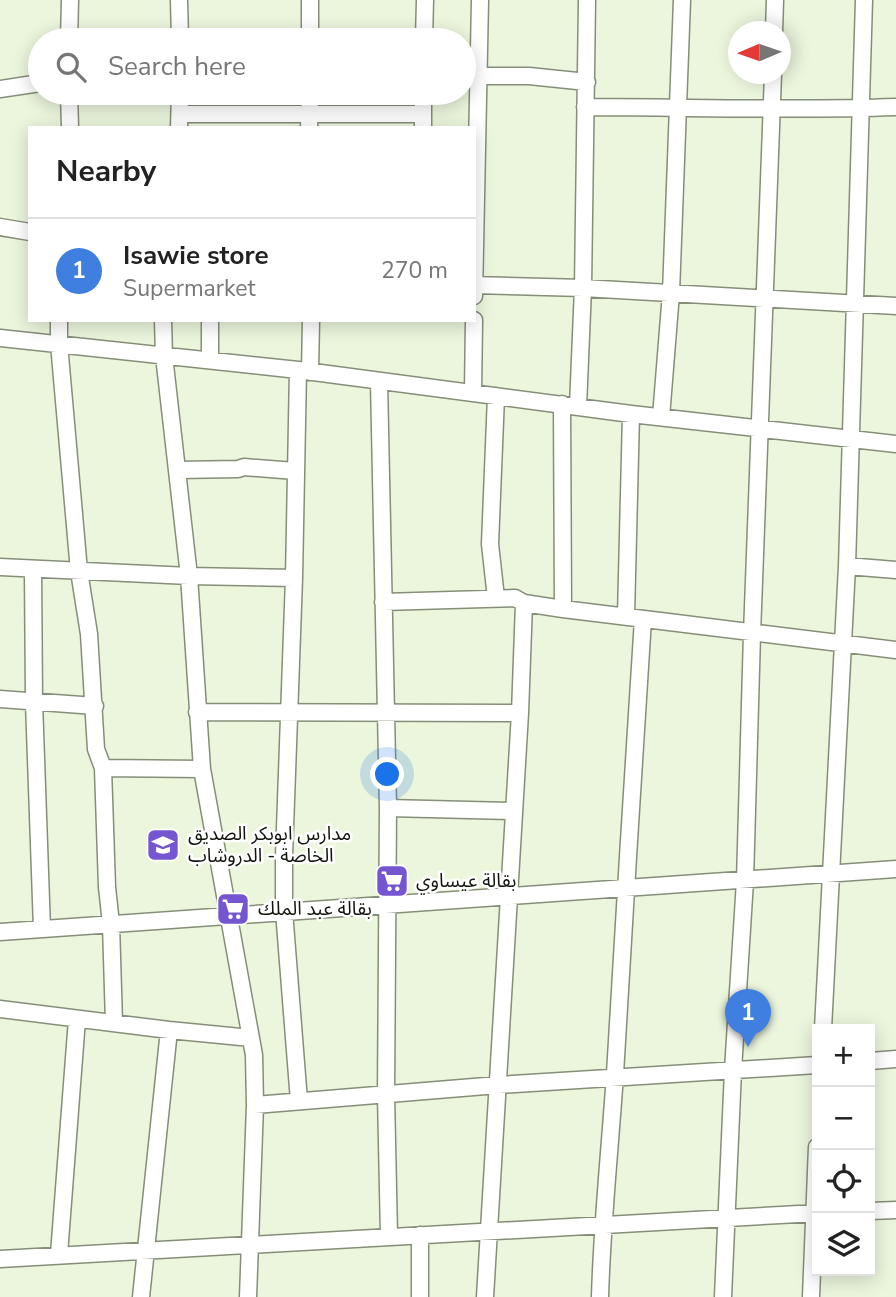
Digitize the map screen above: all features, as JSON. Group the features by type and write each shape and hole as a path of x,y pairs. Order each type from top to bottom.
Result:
{"street":[{"path":"69,28 70,0"},
{"path":"179,0 180,28"},
{"path":"310,0 310,28"},
{"path":"424,28 425,0"},
{"path":"476,38 480,0"},
{"path":"563,609 570,405 583,288 587,0"},
{"path":"661,417 671,293 682,0"},
{"path":"774,21 775,0"},
{"path":"823,1024 847,566 864,0"},
{"path":"476,76 529,76 587,82"},
{"path":"723,1297 745,881 773,84"},
{"path":"0,89 28,85"},
{"path":"69,105 70,126"},
{"path":"472,105 472,126"},
{"path":"585,107 896,107"},
{"path":"179,121 423,121"},
{"path":"0,227 28,232"},
{"path":"476,285 583,288 896,306"},
{"path":"59,322 79,571 89,634 96,748 103,768 114,1023"},
{"path":"163,322 164,356 188,576 202,769 251,1038 255,1105 248,1297"},
{"path":"210,322 210,360"},
{"path":"299,1101 285,911 284,843 294,578 295,471 311,322"},
{"path":"473,393 474,322"},
{"path":"0,338 304,371 631,414 896,444"},
{"path":"379,382 387,808 386,1095 389,1236"},
{"path":"496,396 490,544 496,598"},
{"path":"626,616 631,414"},
{"path":"178,470 244,467 295,471"},
{"path":"847,566 896,570"},
{"path":"0,567 294,578"},
{"path":"33,569 34,702 42,929"},
{"path":"383,602 515,598 524,603 563,609 896,650"},
{"path":"485,1297 520,713 524,603"},
{"path":"600,1297 602,1225 643,619"},
{"path":"0,699 95,705"},
{"path":"197,712 520,713"},
{"path":"103,768 202,769"},
{"path":"387,808 513,811"},
{"path":"0,932 896,869"},
{"path":"0,1009 251,1038"},
{"path":"60,1254 77,1019"},
{"path":"141,1297 169,1030"},
{"path":"875,1061 896,1059"},
{"path":"255,1105 498,1085 812,1065"},
{"path":"875,1211 896,1210"},
{"path":"0,1259 812,1213"},
{"path":"420,1235 420,1297"},
{"path":"811,1297 812,1276"}],"place":[{"name":"مدارس ابوبكر الصديق الخاصة - الدروشاب","path":"163,845"},
{"name":"بقالة عيساوي","path":"392,881"},
{"name":"بقالة عبد الملك","path":"233,909"},
{"name":"Isawie store","path":"748,1047"}]}
